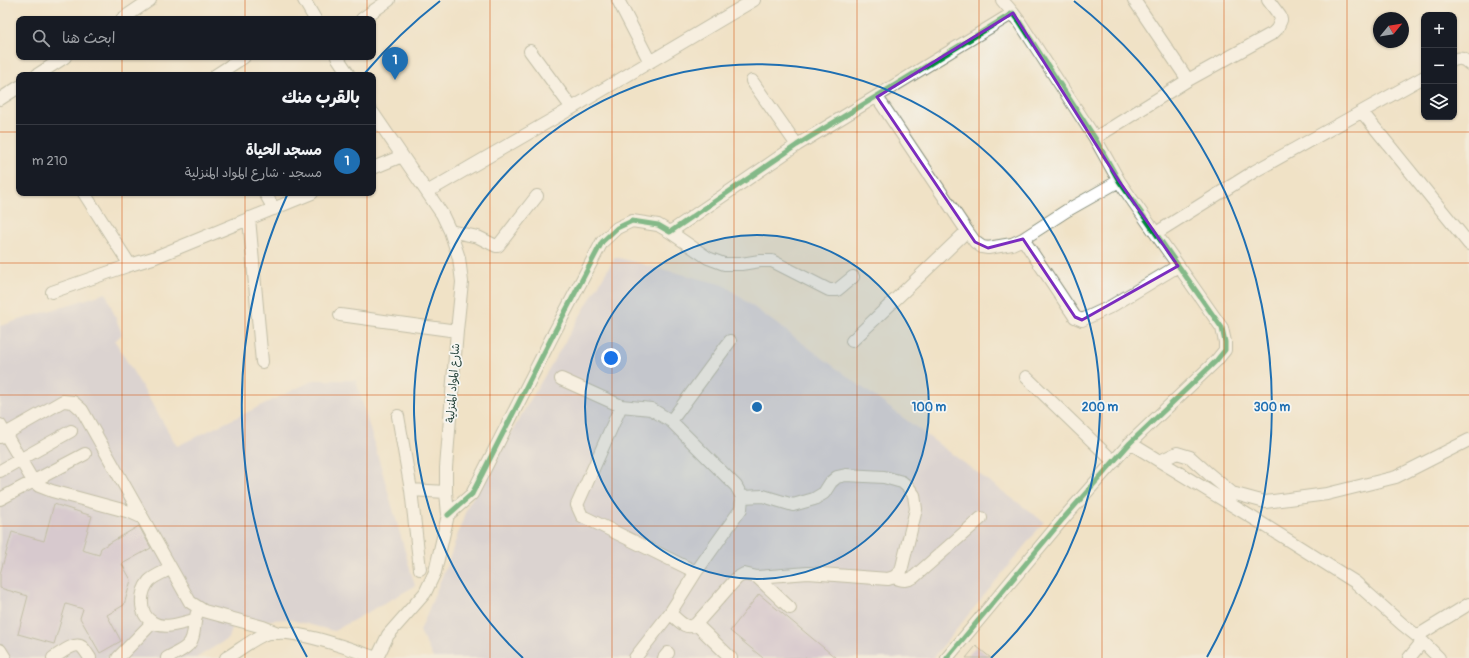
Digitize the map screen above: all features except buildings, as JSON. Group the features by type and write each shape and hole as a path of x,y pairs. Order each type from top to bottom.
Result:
{"street":[{"path":"126,16 150,0"},
{"path":"304,0 310,16"},
{"path":"366,16 389,0"},
{"path":"618,0 650,62"},
{"path":"427,192 754,0"},
{"path":"947,658 1058,525 1130,443 1216,361 1225,350 1222,328 1137,208 1119,181 1095,138 1019,21 1002,0"},
{"path":"1134,0 1188,80"},
{"path":"1095,138 1188,80 1273,33 1277,29 1281,20 1280,16 1268,0"},
{"path":"670,232 797,145 1013,14"},
{"path":"530,51 572,108"},
{"path":"42,72 60,60"},
{"path":"221,72 239,60"},
{"path":"339,60 347,72"},
{"path":"1457,60 1465,60 1469,64"},
{"path":"1156,233 1254,171 1421,79"},
{"path":"752,81 797,145"},
{"path":"0,99 16,89"},
{"path":"877,97 967,231 975,242 982,247 988,248 1012,244 1023,239 1066,211 1119,181"},
{"path":"1362,112 1469,244"},
{"name":"شارع المواد المنزلية","path":"376,117 442,214 450,231 459,258 462,282 457,330 446,492 448,515 435,572 425,593 388,635 376,658"},
{"path":"376,167 402,156"},
{"path":"86,196 130,265"},
{"path":"267,196 274,208"},
{"path":"52,292 153,258 304,196"},
{"path":"450,231 478,237 498,246 536,196"},
{"path":"249,218 262,362"},
{"path":"448,515 472,494 602,242 617,228 632,221 658,225 708,258 724,264 772,261 829,290 837,290 853,277"},
{"path":"852,341 967,231"},
{"path":"1023,239 1075,316 1082,320 1110,307 1178,266"},
{"path":"340,315 457,330"},
{"path":"671,421 730,340"},
{"path":"1026,378 1114,462"},
{"path":"561,379 621,406 651,409 671,421 736,486 742,497 741,509 696,572 670,613 635,658"},
{"path":"141,517 130,512 52,491 39,486 33,481 2,432 63,401 72,402 82,410 170,569 190,602 199,608 278,633"},
{"path":"621,406 577,505 582,516 696,572"},
{"path":"398,416 411,490 420,569"},
{"path":"0,471 72,431"},
{"path":"1160,461 1177,453 1190,456 1232,493 1266,502 1327,494 1396,477 1468,441"},
{"path":"1130,443 1355,582 1420,639 1439,658"},
{"path":"0,499 85,454"},
{"path":"670,613 686,627 691,627 696,624 737,578 744,574 757,576 808,574 888,579 894,577 901,571 916,509 914,495 902,482 884,477 837,477 830,482 824,493 814,499 793,505 763,496 742,497"},
{"path":"411,490 446,492"},
{"path":"894,577 901,580 908,580 914,577 981,518"},
{"path":"170,569 150,580 144,588 141,601 145,613 152,622 162,625 194,620"},
{"path":"757,576 790,608"},
{"path":"1409,658 1420,639 1469,604"},
{"path":"168,658 187,646 192,640 194,620 199,608"},
{"path":"118,658 152,622"},
{"path":"696,624 731,658"},
{"path":"226,658 264,635 278,633 305,636 376,658"},
{"path":"53,658 74,646 79,646 90,658"},
{"path":"0,650 5,658"}],"highlighted area":[{"path":"1013,13 1119,181 1178,266 1082,320 1075,317 1023,239 988,248 975,242 877,97"}],"shaded area":[{"path":"615,257 724,285 1044,522 933,658 433,658 420,631 450,557 467,507"},
{"path":"106,293 122,334 115,341 177,446 314,380 356,380 415,586 334,631 287,619 234,623 229,638 196,658 0,658 0,326"}],"cycle path":[{"path":"448,515 472,494 602,242 617,228 632,221 658,225 670,232 797,145 1013,13 1095,138 1119,181 1222,328 1225,350 1216,361 1130,443 1063,519 947,658"}],"place":[{"name":"مسجد الحياة","path":"395,80"}]}
